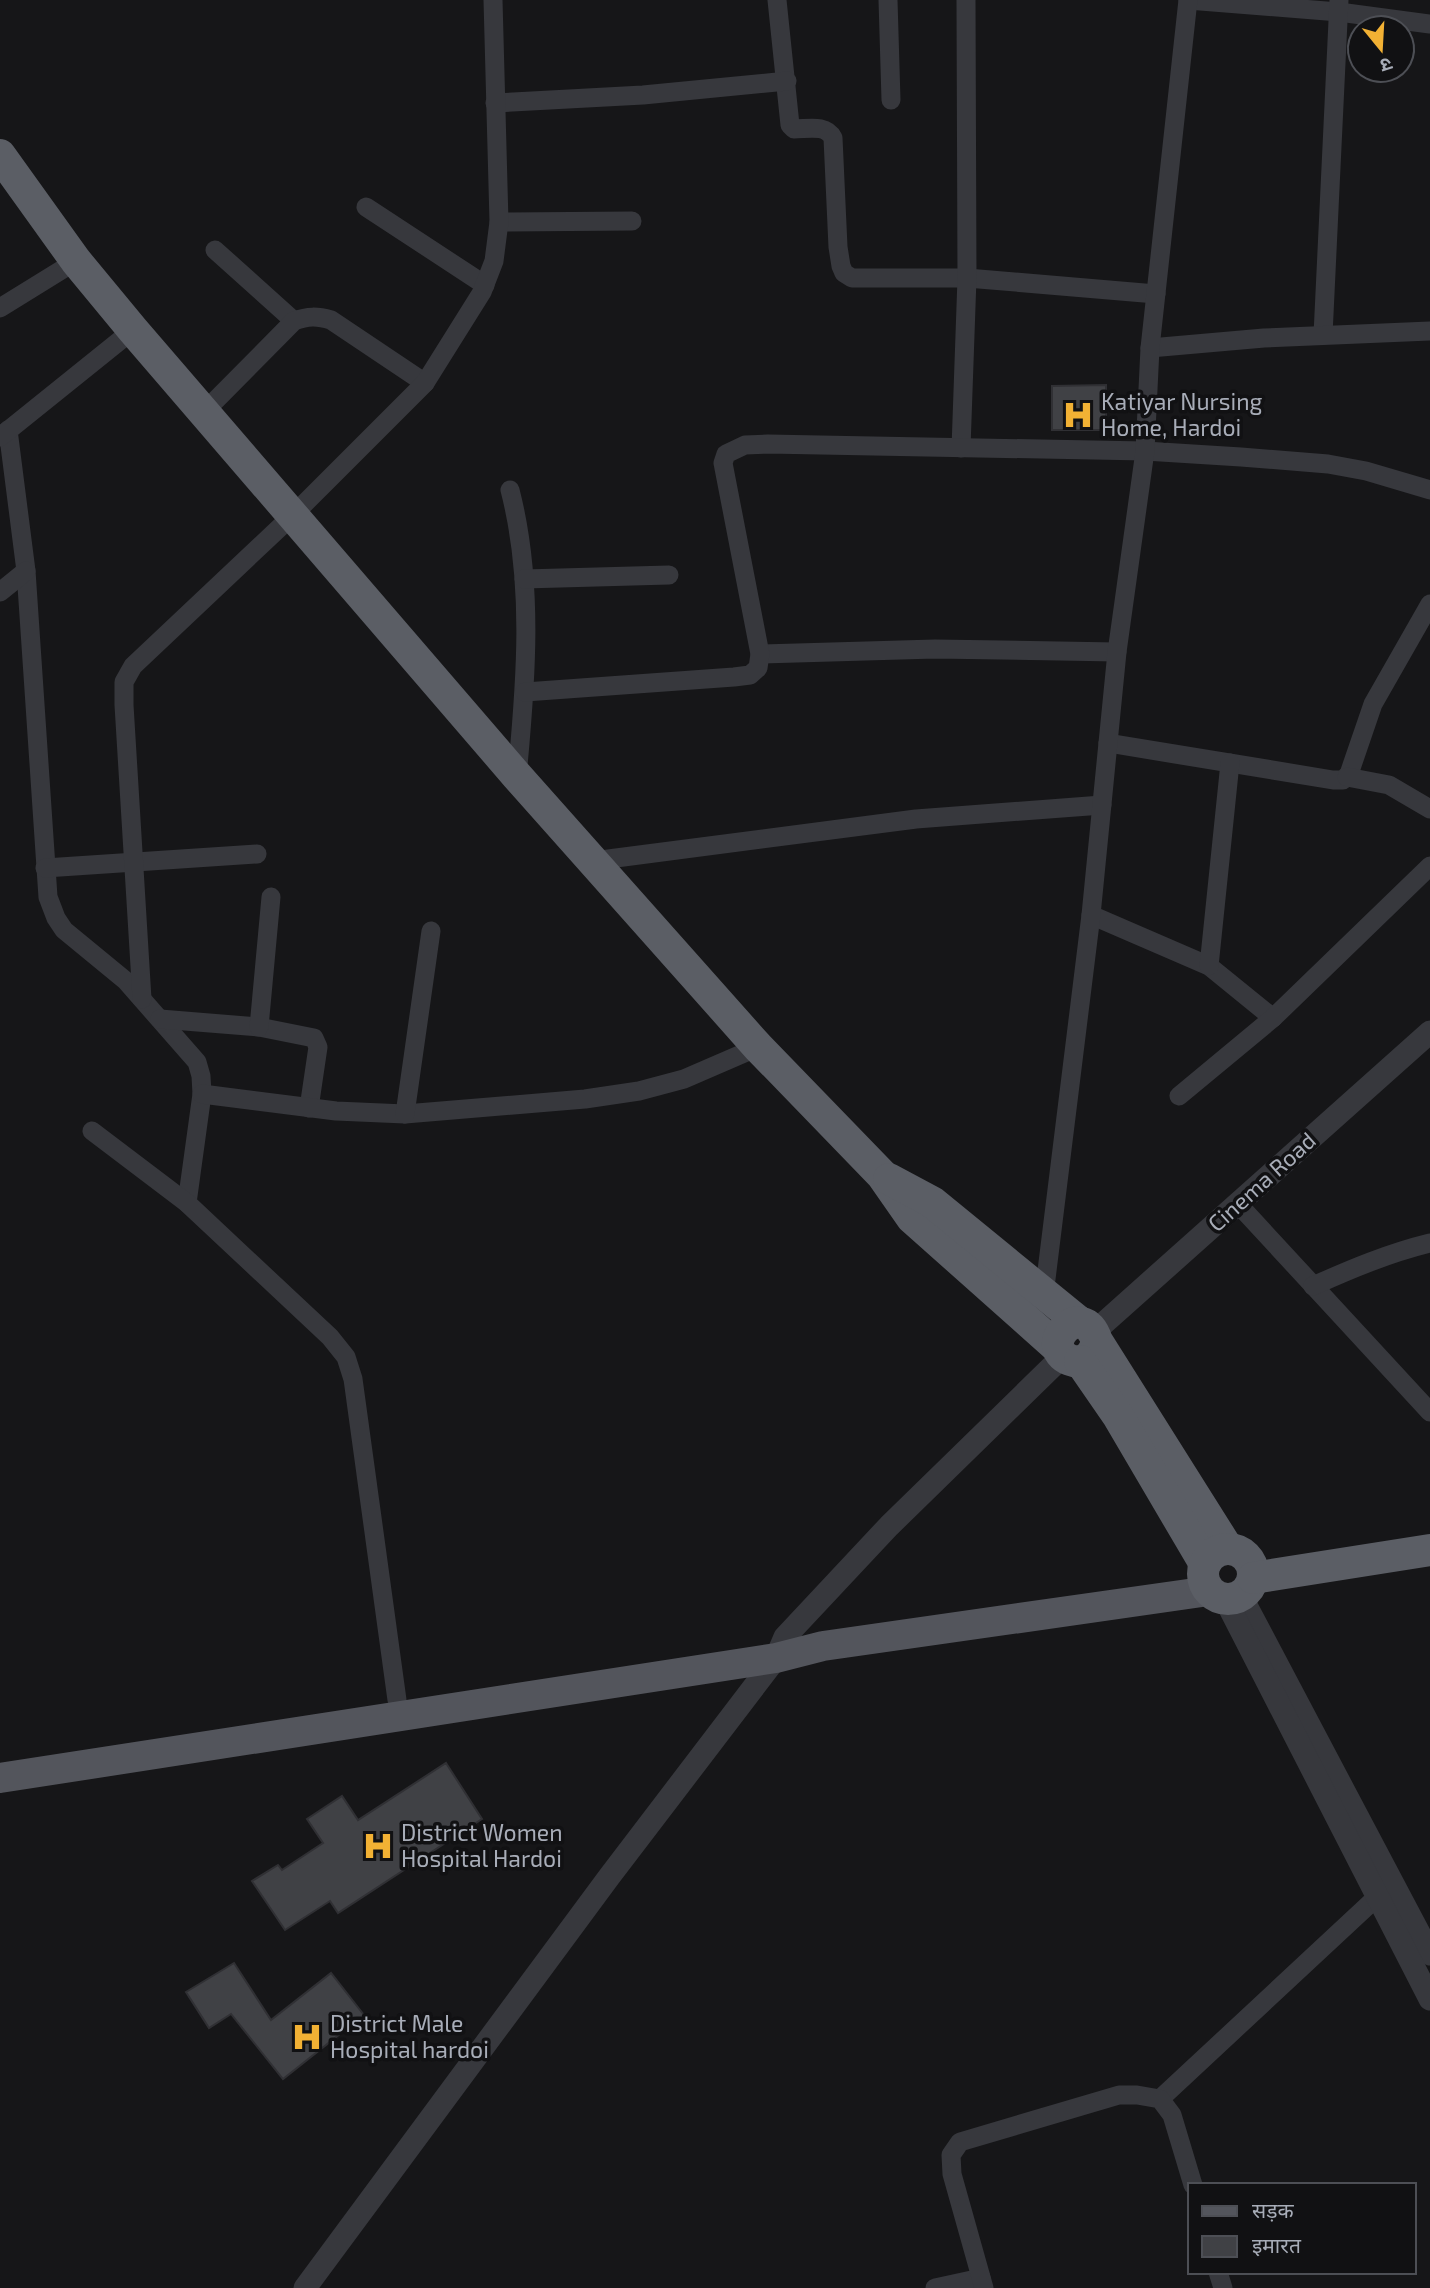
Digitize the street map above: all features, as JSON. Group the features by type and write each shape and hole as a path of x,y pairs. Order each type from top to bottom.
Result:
{"highway":[{"path":"0,155 76,261 203,413 517,776 758,1047 882,1175 912,1218 1079,1343"},
{"path":"882,1175 932,1202 1044,1295 1079,1343 1227,1579 1430,1550"}],"main road":[{"path":"0,1760 397,1700 780,1647 823,1646 1227,1579"},
{"path":"0,1778 780,1647"}],"street":[{"path":"142,999 124,682 132,666 293,515 425,383 485,285 494,261 499,222 494,0"},
{"path":"777,0 790,125 794,129 825,129 833,138 838,247 844,273 852,278 967,278 1156,294"},
{"path":"888,0 891,100"},
{"path":"961,448 967,278 966,0"},
{"path":"1044,1295 1091,915 1117,652 1145,451 1150,348 1188,0 1396,10 1430,24"},
{"path":"1323,335 1339,6"},
{"path":"495,103 643,95 787,81"},
{"path":"366,206 485,285"},
{"path":"499,222 632,221"},
{"path":"215,250 294,321"},
{"path":"0,308 76,261"},
{"path":"203,413 294,321 317,316 331,320 425,383"},
{"path":"133,330 4,434 26,571 48,897 64,930 126,981 197,1062 202,1094 187,1203"},
{"path":"1150,348 1323,335 1430,331"},
{"path":"525,692 750,675 758,668 760,654 723,463 726,454 745,445 1145,451 1328,464 1366,471 1430,490"},
{"path":"510,490 516,514 524,579 525,692 517,776"},
{"path":"0,592 26,571"},
{"path":"524,579 669,575"},
{"path":"1347,777 1373,704 1430,604"},
{"path":"760,654 935,649 1117,652"},
{"path":"1108,743 1339,781 1347,777 1389,785 1430,809"},
{"path":"1209,966 1230,763"},
{"path":"593,860 915,819 1102,804"},
{"path":"46,868 257,854"},
{"path":"1179,1096 1273,1018 1430,866"},
{"path":"259,1027 271,897"},
{"path":"1091,915 1209,966 1273,1018"},
{"path":"405,1114 432,931"},
{"path":"160,1019 259,1027 314,1038 317,1047 309,1108"},
{"name":"Cinema Road","path":"305,2288 780,1647 889,1526 1079,1343 1430,1032"},
{"path":"202,1094 336,1111 405,1114 584,1099 639,1091 684,1080 758,1047"},
{"path":"92,1131 187,1203 330,1337 346,1357 353,1379 397,1700"},
{"path":"1238,1204 1430,1412"},
{"path":"1313,1286 1381,1258 1430,1243"},
{"path":"1227,1579 1430,2000"},
{"path":"1227,1579 1430,1954"},
{"path":"1160,2099 1378,1896"},
{"path":"934,2288 983,2283 952,2174 951,2155 960,2141 1119,2095 1160,2099 1172,2115 1192,2183"}],"building":[{"path":"1106,385 1106,430 1052,430 1052,386"},
{"path":"446,1763 482,1819 338,1913 330,1901 285,1930 252,1881 278,1865 282,1870 323,1843 307,1819 342,1796 358,1820"},
{"path":"234,1963 271,2020 331,1973 364,2015 283,2079 231,2014 209,2028 186,1992"}],"place":[{"name":"Katiyar Nursing Home, Hardoi","path":"1078,415"},
{"name":"District Women Hospital Hardoi","path":"378,1846"},
{"name":"District Male Hospital hardoi","path":"307,2037"}]}
